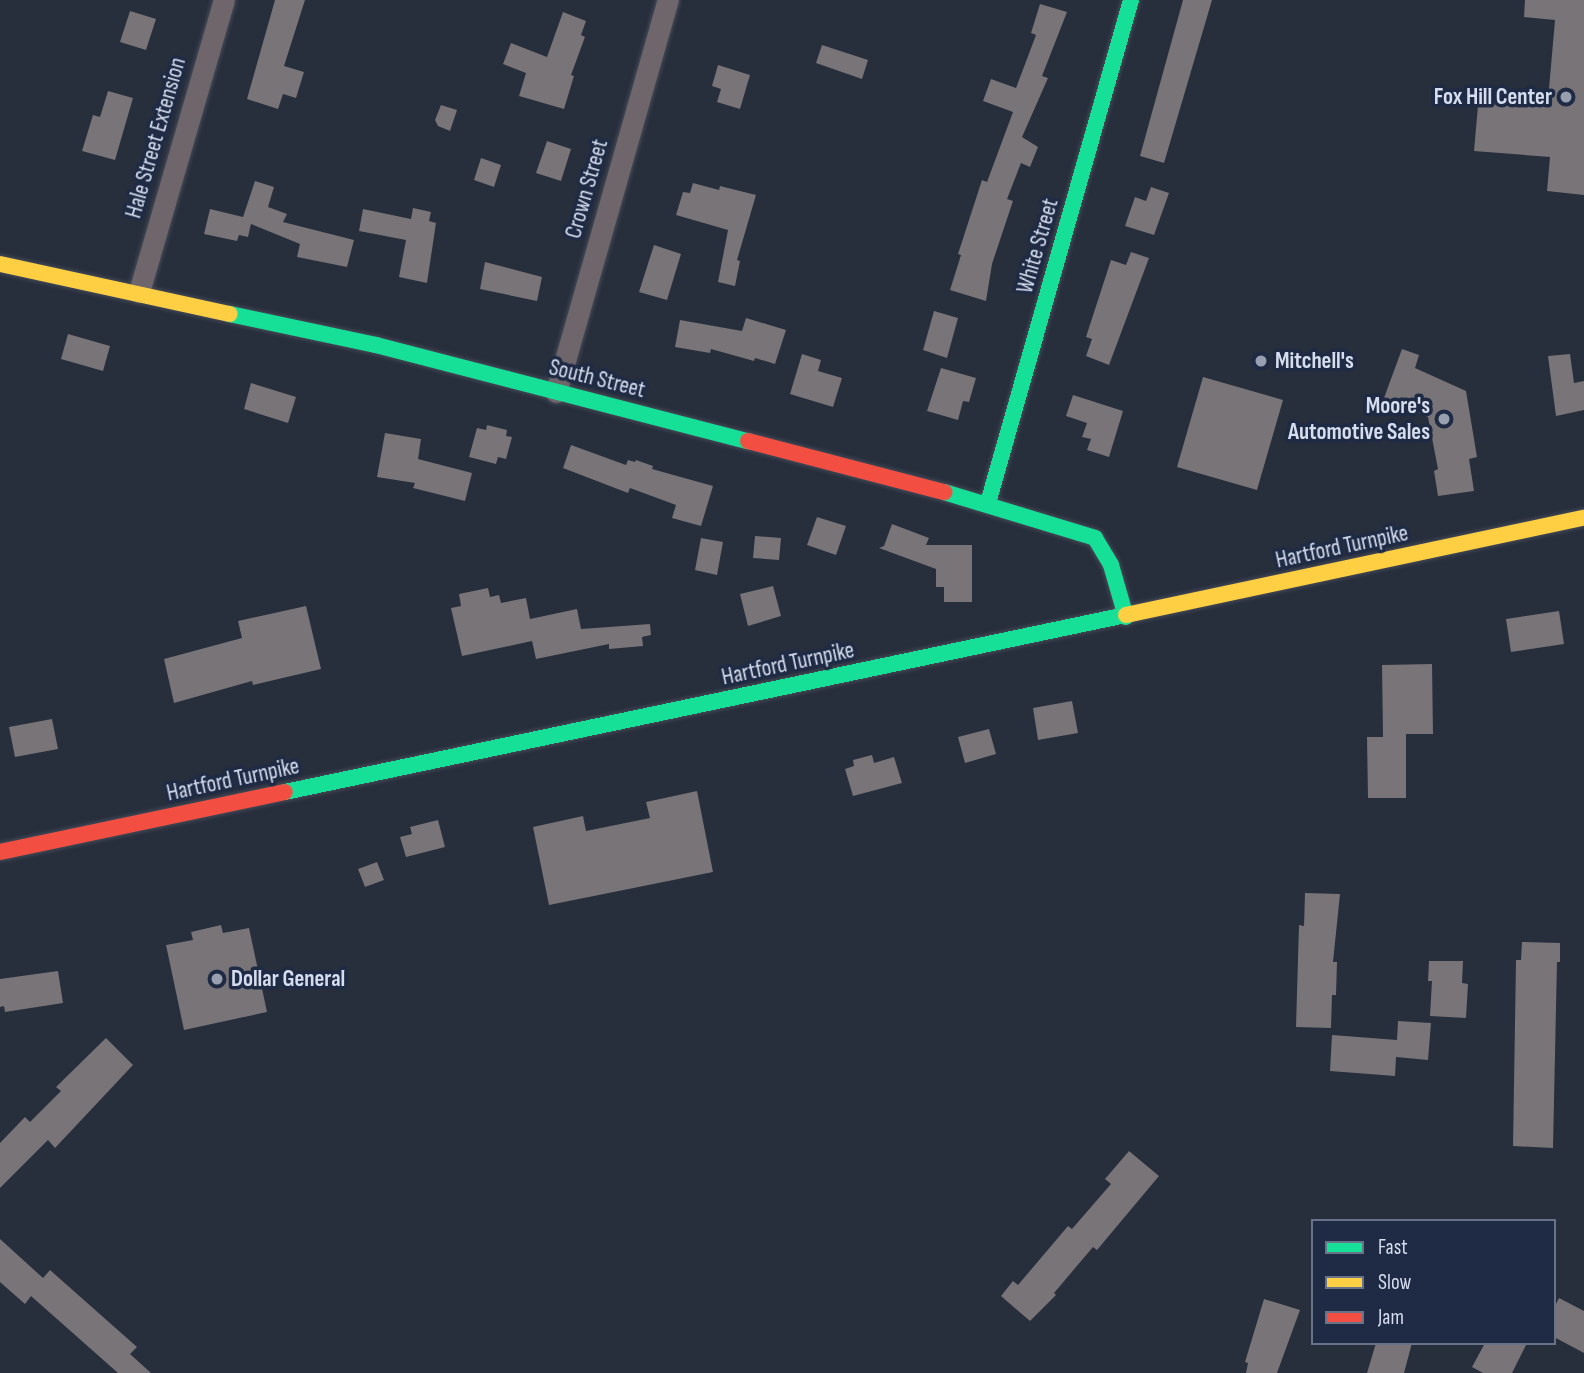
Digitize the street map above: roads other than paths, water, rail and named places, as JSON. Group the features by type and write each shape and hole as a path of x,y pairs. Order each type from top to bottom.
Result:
{"street":[{"name":"Hale Street Extension","path":"139,292 224,0"},
{"name":"Crown Street","path":"556,392 668,0"},
{"name":"White Street","path":"988,503 1131,0"},
{"name":"South Street","path":"0,264 376,345 988,503 1095,538 1111,565 1126,617"},
{"name":"Hartford Turnpike","path":"0,852 1584,519"}],"place":[{"name":"Fox Hill Center","path":"1566,97"},
{"name":"Mitchell's","path":"1261,361"},
{"name":"Moore's Automotive Sales","path":"1444,419"},
{"name":"Dollar General","path":"217,979"}]}
